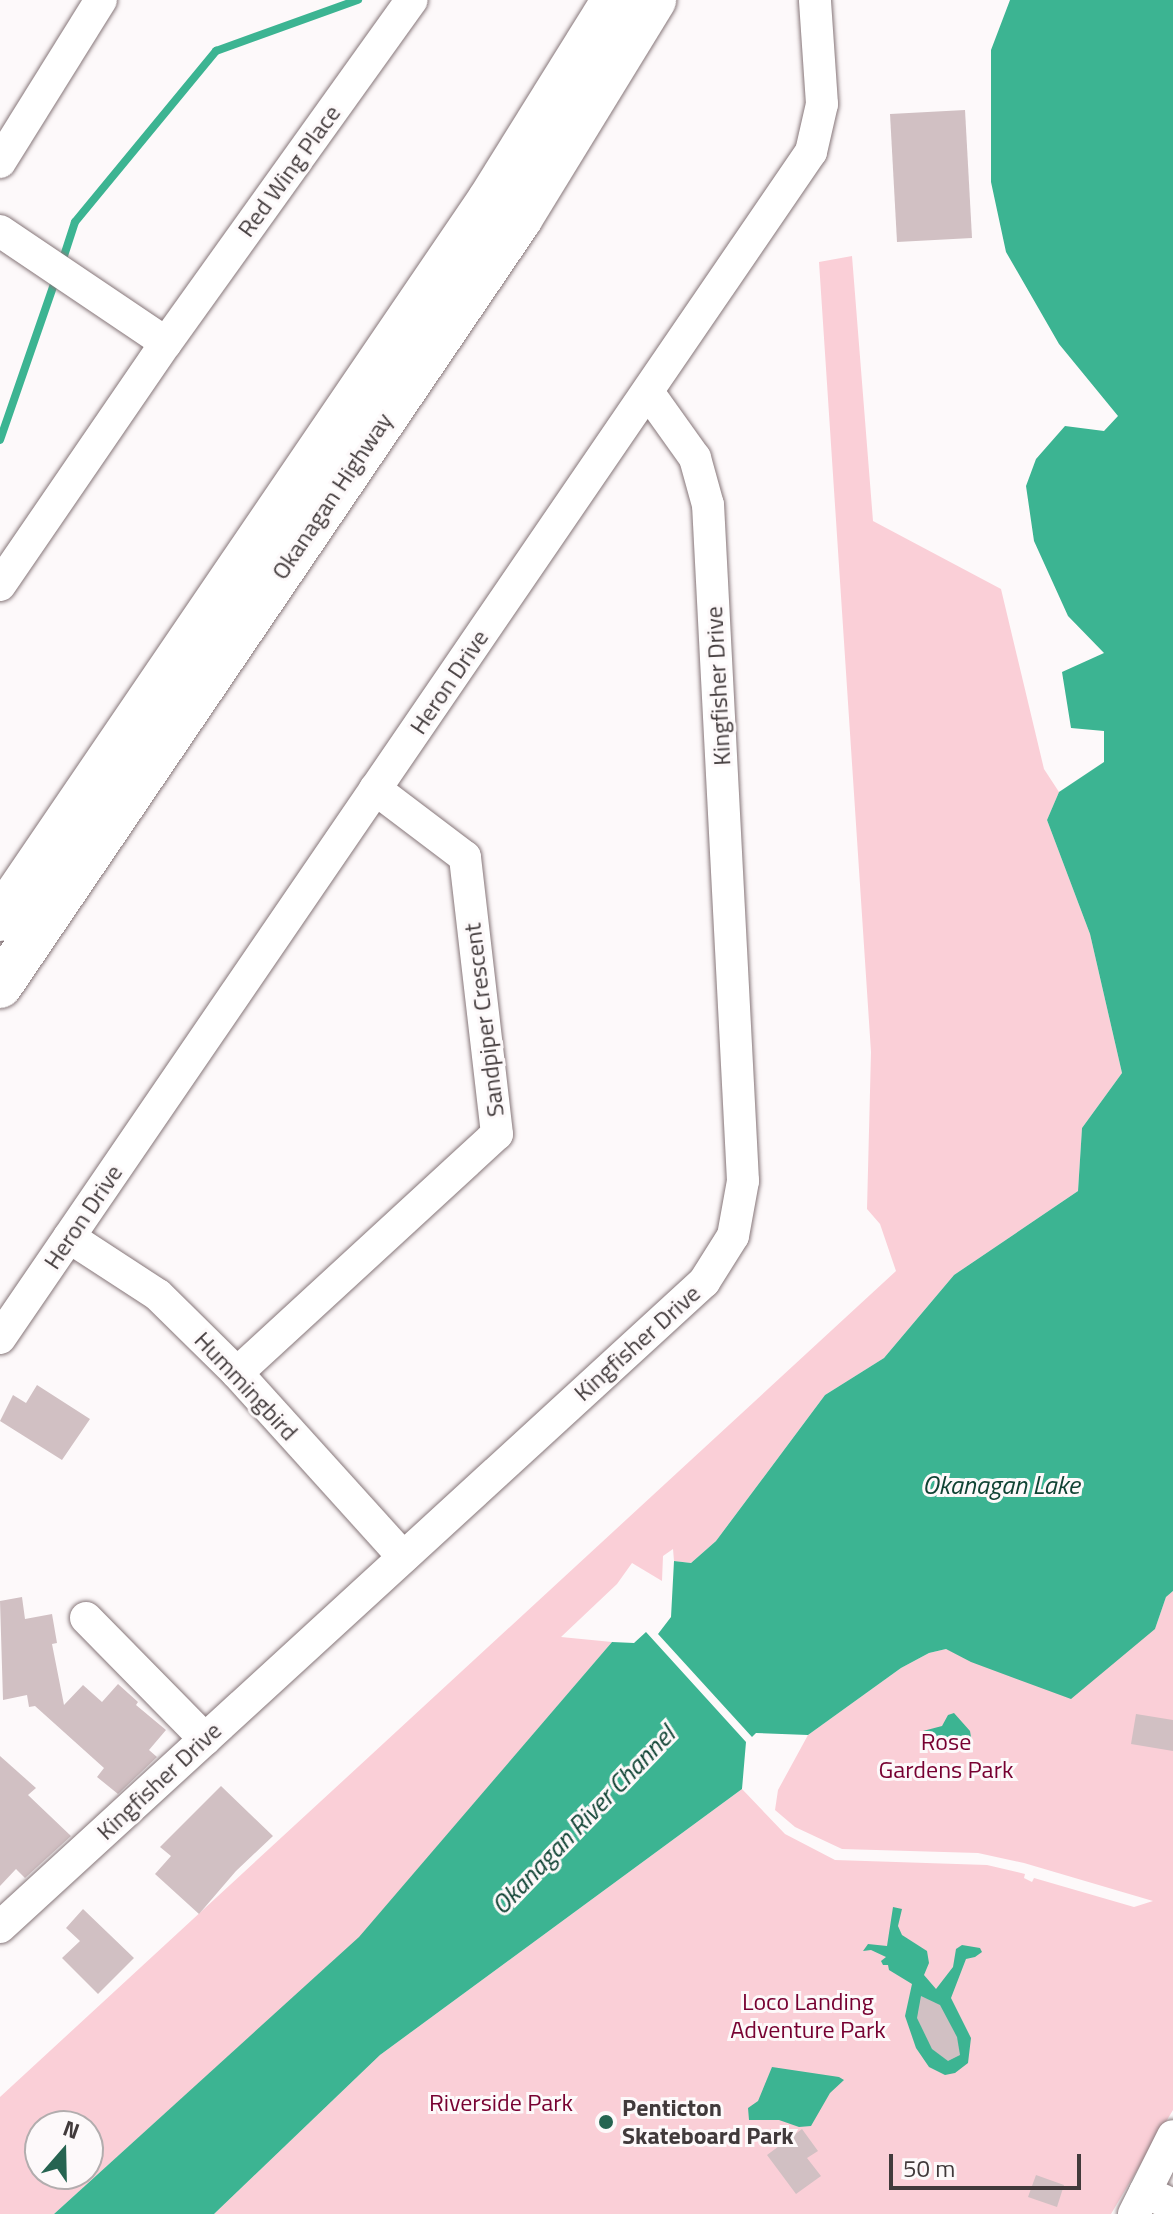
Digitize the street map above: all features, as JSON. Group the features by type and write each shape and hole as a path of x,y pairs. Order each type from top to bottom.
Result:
{"highway":[{"name":"Okanagan Highway","path":"0,919 490,199 614,0"},
{"name":"Okanagan Highway","path":"0,986 520,219 654,0"}],"street":[{"path":"0,162 101,0"},
{"name":"Red Wing Place","path":"0,585 166,343 412,0"},
{"name":"Heron Drive","path":"0,1338 811,152 822,104 815,0"},
{"path":"0,231 166,343"},
{"name":"Kingfisher Drive","path":"0,1927 704,1282 733,1236 743,1181 708,505 695,458 648,392"},
{"name":"Sandpiper Crescent","path":"237,1373 497,1134 465,857 375,789"},
{"name":"Hummingbird","path":"69,1237 158,1295 237,1373 403,1557"},
{"path":"86,1618 205,1739"},
{"path":"1151,2204 1173,2136"}],"green space":[{"path":"852,256 873,521 1001,589 1044,769 1059,792 1047,820 1090,934 1122,1073 1082,1128 1078,1191 954,1275 884,1358 825,1395 716,1541 691,1563 674,1561 673,1549 663,1556 662,1581 632,1563 617,1584 561,1637 612,1642 360,1937 104,2169 104,2110 24,2110 24,2190 81,2190 54,2214 0,2214 0,2097 896,1271 880,1224 867,1209 871,1052 819,262"},
{"path":"1173,1591 1173,2110 1111,2214 214,2214 380,2055 742,1789 785,1834 835,1860 987,1865 1025,1874 1024,1878 1032,1882 1034,1878 1134,1907 1153,1901 1024,1863 978,1853 842,1849 795,1827 775,1810 778,1790 808,1735 901,1668 929,1653 946,1649 969,1658 1155,1629 1166,1597"}],"water":[{"name":"Okanagan Lake","path":"1010,0 1173,0 1173,1591 1166,1597 1155,1629 1071,1699 971,1662 946,1649 929,1653 901,1668 808,1735 756,1733 752,1737 658,1634 671,1617 674,1561 691,1563 716,1541 825,1395 884,1358 954,1275 1078,1191 1082,1128 1122,1073 1090,934 1047,820 1059,792 1104,762 1104,731 1071,728 1062,672 1104,653 1068,616 1034,541 1026,486 1036,459 1065,426 1104,431 1118,416 1059,344 1006,252 991,182 991,50"},
{"name":"Okanagan River Channel","path":"646,1632 746,1742 742,1789 380,2055 214,2214 54,2214 80,2190 104,2190 104,2169 359,1937 612,1642 634,1643"},
{"path":"954,1713 970,1731 972,1743 963,1745 947,1740 928,1743 923,1731 942,1726 948,1715"},
{"path":"893,1907 902,1909 898,1926 902,1935 927,1951 929,1963 924,1975 936,1989 953,1967 956,1949 962,1945 980,1948 982,1952 966,1959 951,1998 971,2038 968,2063 955,2073 945,2075 929,2067 916,2048 905,2016 912,1984 889,1970 888,1965 883,1965 881,1961 886,1957 871,1950 863,1951 868,1944 887,1946"},
{"path":"772,2067 844,2080 830,2093 811,2126 799,2127 779,2120 749,2120 748,2108 758,2101"}],"building":[{"path":"965,110 972,238 897,242 890,114"},
{"path":"37,1385 90,1419 62,1460 0,1421 13,1395 26,1403"},
{"path":"22,1597 25,1619 52,1614 57,1643 52,1644 64,1705 83,1685 102,1702 118,1684 138,1702 136,1705 166,1730 149,1750 157,1757 118,1794 97,1777 104,1768 35,1706 29,1707 27,1695 3,1700 0,1601"},
{"path":"1136,1714 1173,1720 1173,1751 1131,1744"},
{"path":"0,1756 36,1788 28,1795 71,1836 25,1878 16,1869 0,1886"},
{"path":"221,1786 273,1836 236,1871 199,1914 155,1874 171,1856 160,1847"},
{"path":"83,1909 134,1958 98,1994 62,1958 80,1941 66,1928"},
{"path":"921,1996 940,2005 957,2037 960,2055 948,2061 932,2049 917,2018"},
{"path":"802,2129 818,2151 807,2158 821,2176 796,2194 767,2155"},
{"path":"1036,2175 1064,2185 1057,2207 1028,2197"}],"waterway":[{"path":"61,265 75,222 216,51 358,0"},
{"path":"0,440 56,278"}],"place":[{"name":"Penticton Skateboard Park","path":"606,2122"}],"park label":[{"name":"Rose Gardens Park","path":"946,1756"},
{"name":"Loco Landing Adventure Park","path":"808,2016"},
{"name":"Riverside Park","path":"501,2103"}]}
